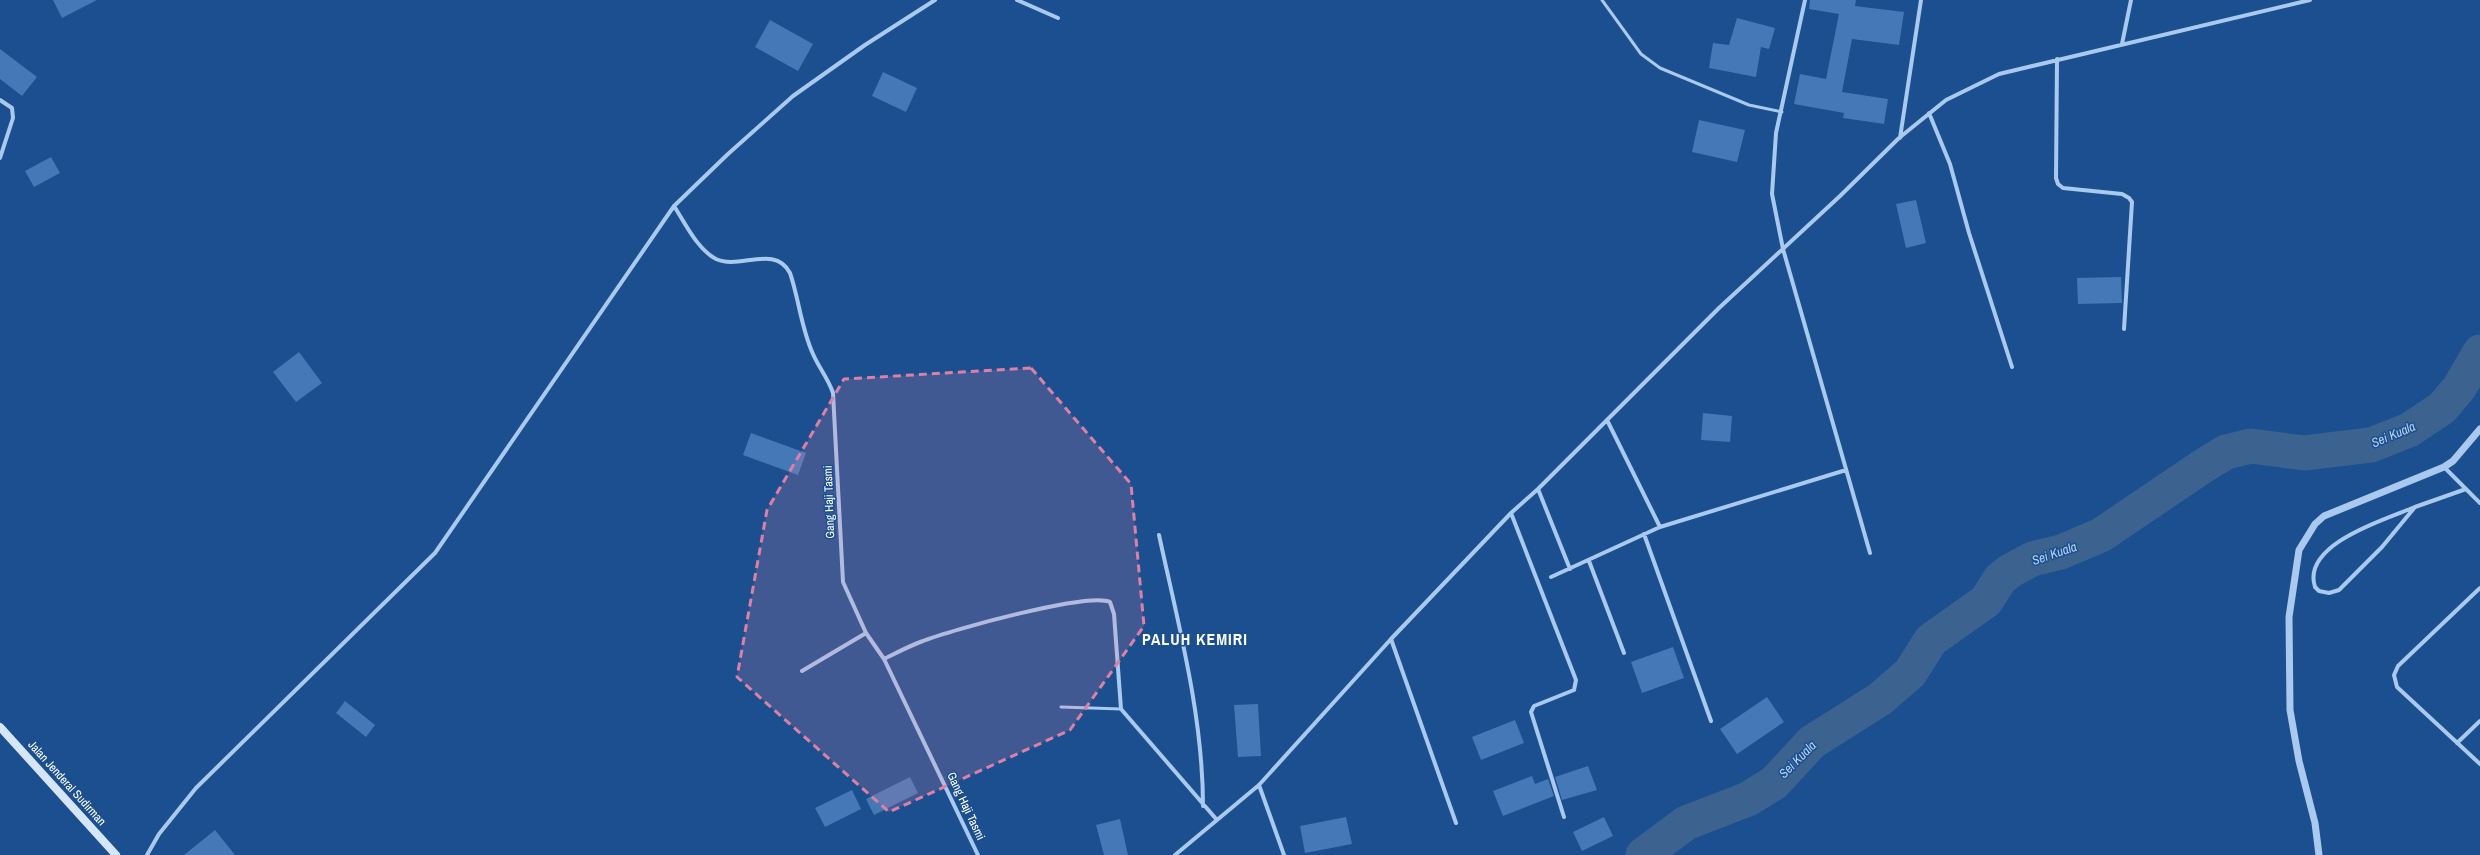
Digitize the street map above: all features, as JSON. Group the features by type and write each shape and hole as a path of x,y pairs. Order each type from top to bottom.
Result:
{"main road":[{"name":"Jalan Jenderal Sudirman","path":"0,727 116,855"}],"street":[{"path":"147,855 159,834 196,788 435,554 674,206 728,154 793,96 865,45 935,0"},
{"path":"1017,0 1058,18"},
{"path":"1805,0 1775,145 1772,194 1783,249 1870,553"},
{"path":"1899,138 1922,0"},
{"path":"2122,44 2131,0"},
{"path":"1175,855 1259,785 1391,640 1511,513 1538,489 1719,308 1899,138 1946,100 1984,80 1999,74 2310,0"},
{"path":"2057,59 2056,178 2058,184 2063,188 2122,194 2129,198 2132,202 2124,329"},
{"path":"0,100 12,108 13,118 0,158"},
{"path":"1929,113 1950,164 1969,233 2012,367"},
{"name":"Gang Haji Tasmi","path":"674,206 701,247 718,260 777,260 787,266 803,325 813,354 829,381 833,393 844,582 866,633 884,659 978,855"},
{"path":"1607,420 1660,527"},
{"path":"2319,855 2315,823 2299,761 2290,710 2289,617 2299,550 2315,524 2324,516 2444,467 2457,457 2480,429"},
{"path":"2444,467 2480,503"},
{"path":"1551,577 1570,570 1660,527 1846,470"},
{"path":"1538,489 1570,570"},
{"path":"2415,507 2382,547 2339,590 2329,593 2319,591 2315,587 2316,565 2329,550 2348,535 2415,507 2466,489"},
{"path":"1511,513 1576,680 1574,690 1534,706 1531,712 1564,817"},
{"path":"1159,534 1187,668 1202,758 1203,806"},
{"path":"1644,534 1711,721"},
{"path":"1589,561 1624,653"},
{"path":"2480,588 2398,666 2394,675 2397,687 2480,764"},
{"path":"884,659 923,641 1013,616 1103,599 1110,602 1114,614 1121,710 1203,806 1217,820"},
{"path":"802,671 866,633"},
{"path":"1391,640 1456,824"},
{"path":"2457,743 2480,721"},
{"path":"1259,785 1284,855"}],"lane":[{"path":"1602,0 1641,54 1660,68 1749,105 1782,112"},
{"path":"1061,707 1121,710"}],"highlighted area":[{"path":"1031,368 1131,484 1144,626 1070,730 889,812 737,677 767,510 844,379"}],"building":[{"path":"53,0 97,0 62,18"},
{"path":"1810,0 1856,0 1855,6 1904,12 1899,45 1852,39 1842,92 1888,99 1884,124 1843,118 1844,113 1794,104 1800,74 1826,79 1839,14 1809,9"},
{"path":"1737,18 1775,28 1769,49 1761,47 1756,77 1709,68 1713,43 1729,45"},
{"path":"770,20 813,44 798,71 755,47"},
{"path":"0,49 37,77 22,96 0,79"},
{"path":"883,72 917,88 906,112 872,96"},
{"path":"1699,120 1745,130 1737,162 1692,152"},
{"path":"51,157 60,173 34,187 25,171"},
{"path":"1916,200 1926,243 1906,248 1896,204"},
{"path":"2121,277 2122,303 2078,304 2077,278"},
{"path":"299,352 322,383 296,402 273,372"},
{"path":"1703,413 1732,416 1730,442 1701,440"},
{"path":"751,433 806,453 798,475 743,455"},
{"path":"1673,647 1684,678 1642,693 1631,662"},
{"path":"1767,697 1784,722 1737,754 1720,729"},
{"path":"345,701 375,725 366,737 336,713"},
{"path":"1258,704 1261,756 1238,757 1234,705"},
{"path":"1515,720 1524,743 1481,760 1472,737"},
{"path":"1588,766 1597,790 1562,800 1555,777"},
{"path":"1532,776 1535,784 1548,779 1554,796 1503,816 1493,791"},
{"path":"910,777 918,793 874,815 866,799"},
{"path":"852,790 861,809 825,827 815,808"},
{"path":"1346,817 1352,844 1305,853 1300,826"},
{"path":"1604,817 1613,836 1582,851 1573,832"},
{"path":"1120,819 1128,855 1104,855 1096,825"},
{"path":"215,830 235,855 184,855"}],"waterway":[{"name":"Sei Kuala","path":"1643,855 1686,823 1748,799 1774,783 1812,742 1880,699 1910,673 1931,640 1986,601 2000,579 2010,571 2032,559 2061,552 2101,535 2226,452 2251,446 2304,453 2371,445 2409,430 2442,408 2459,388 2480,352"}],"district":[{"name":"PALUH KEMIRI","path":"1195,639"}]}
